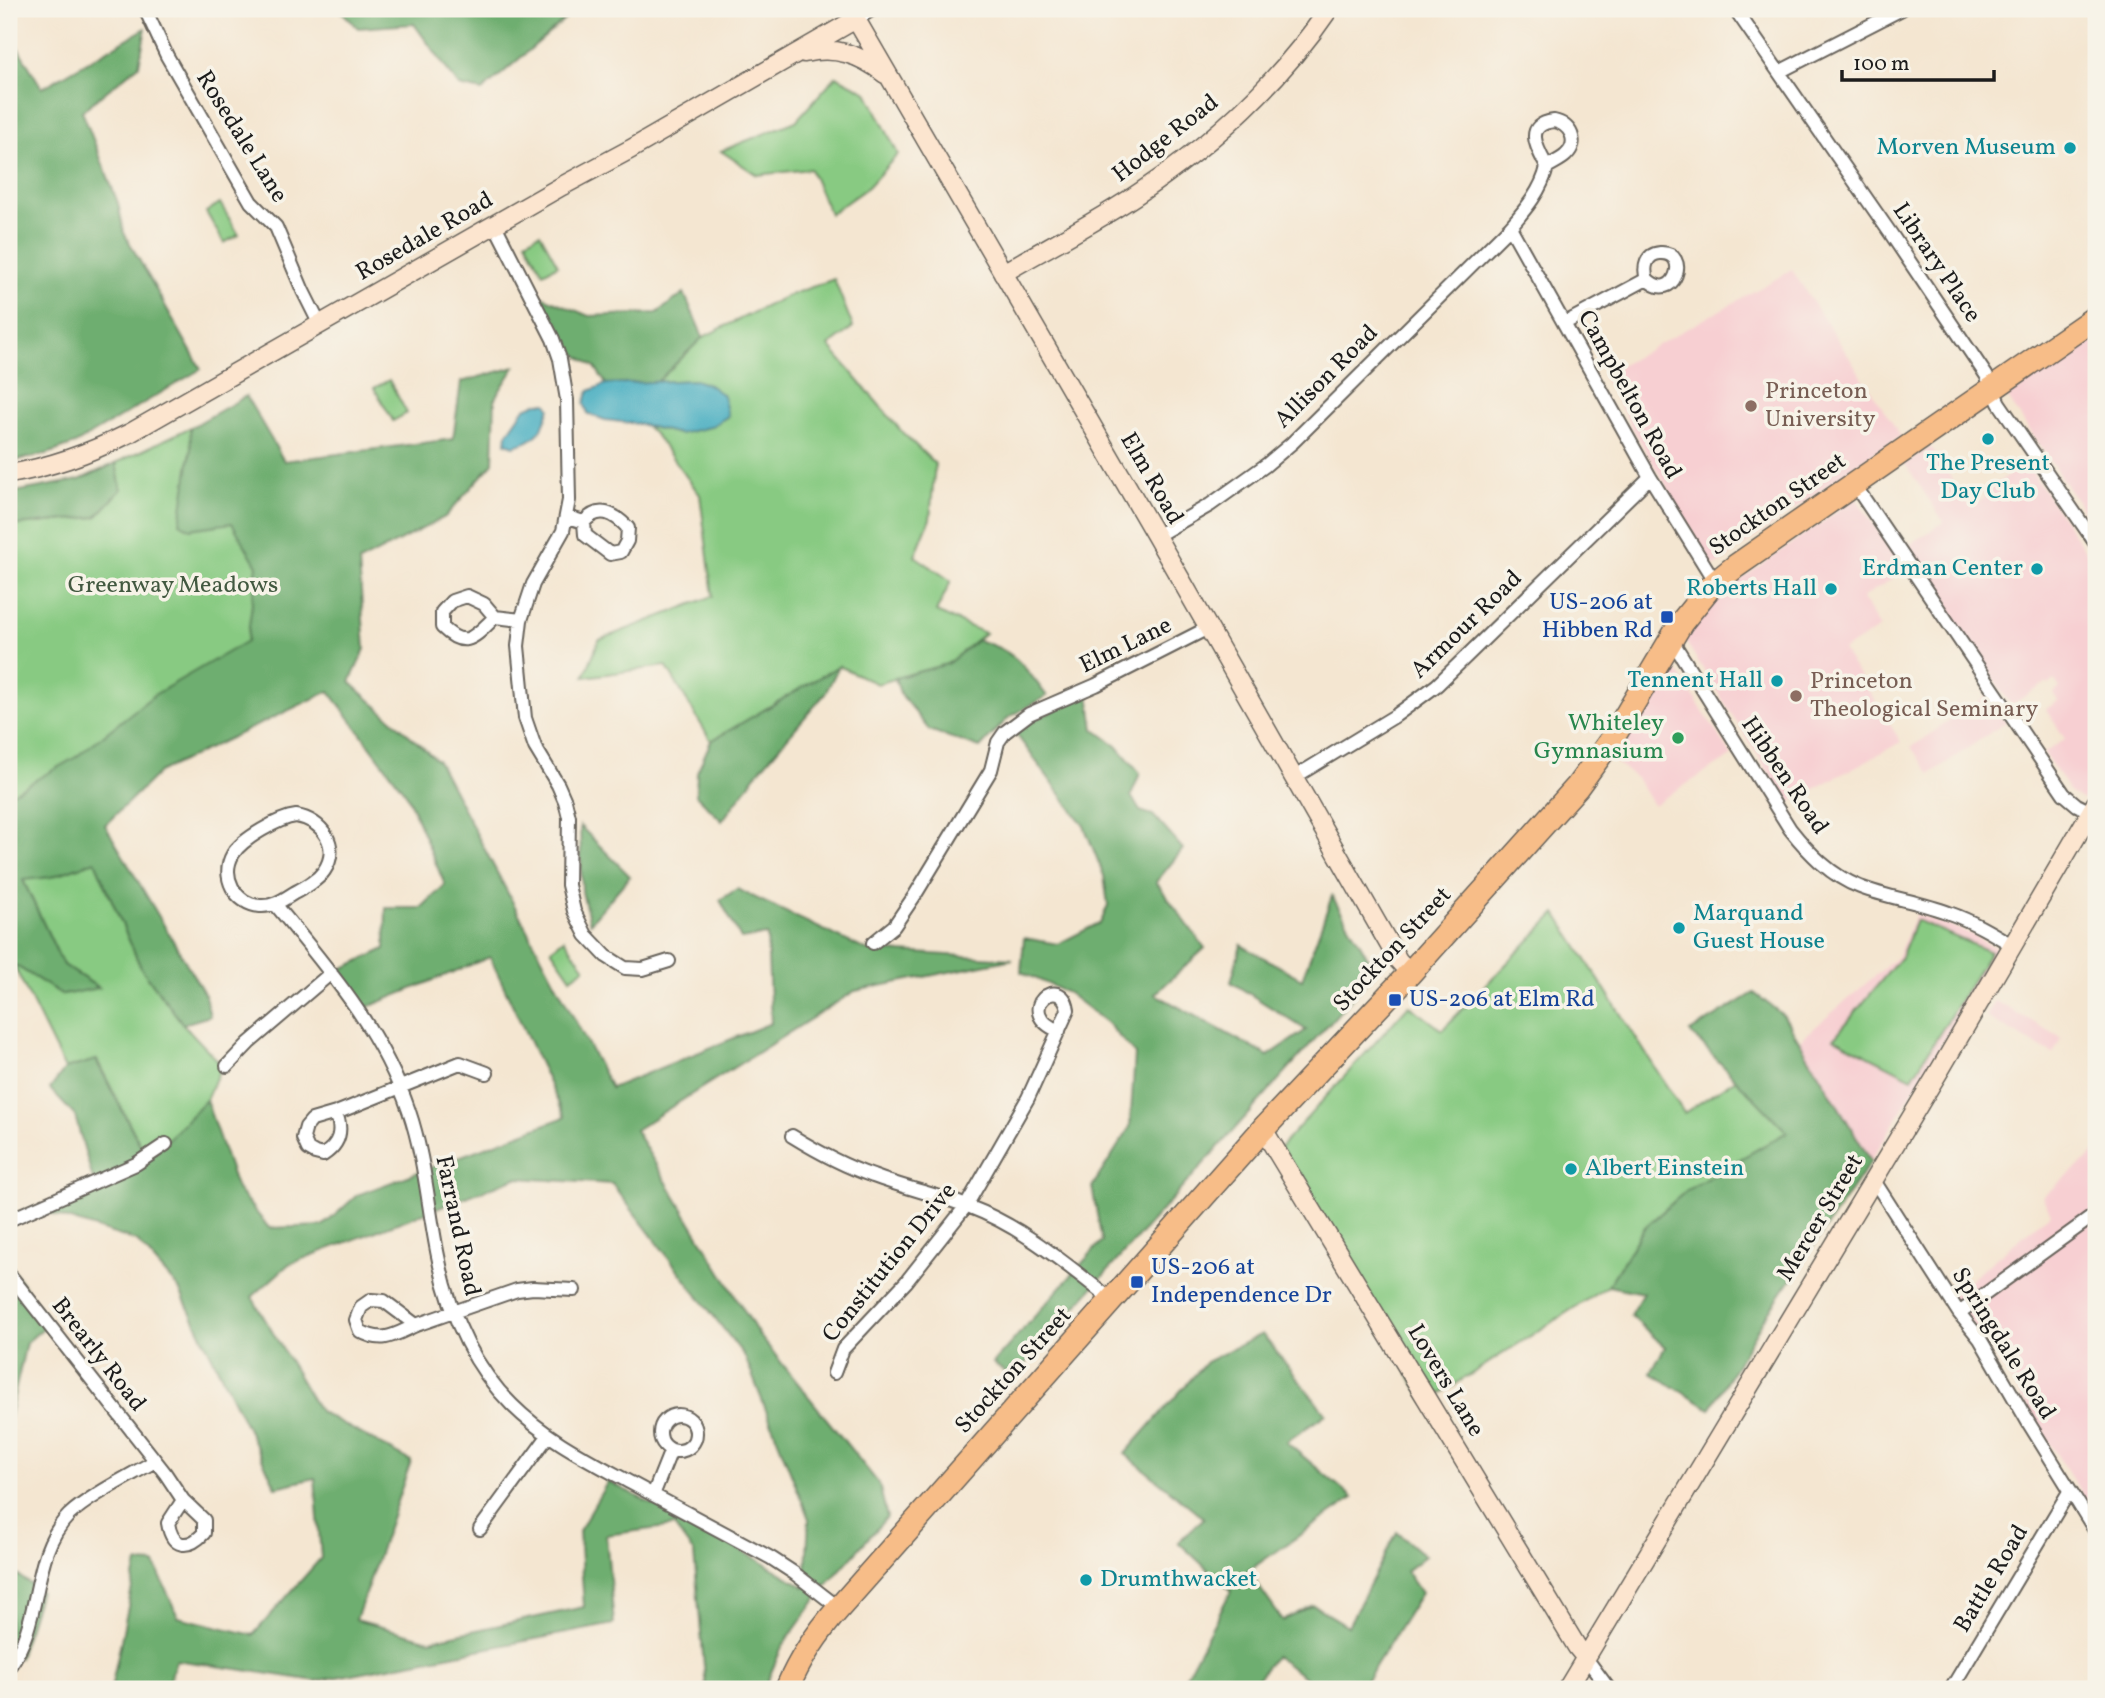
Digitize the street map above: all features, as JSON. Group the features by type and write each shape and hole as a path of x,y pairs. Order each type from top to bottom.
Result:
{"highway":[{"name":"Stockton Street","path":"787,1689 820,1629 1263,1129 1410,973 1577,787 1596,764 1693,606 1715,582 2096,317"}],"street":[{"name":"Rosedale Lane","path":"145,9 167,56 251,202 276,227 320,325"},
{"path":"853,14 873,9"},
{"name":"Hodge Road","path":"1003,273 1124,203 1200,148 1246,107 1280,71 1329,9"},
{"name":"Library Place","path":"1735,9 1907,257 1986,375 1999,403 2096,544"},
{"path":"1779,72 1902,9"},
{"name":"Rosedale Road","path":"9,474 48,466 113,442 631,149 790,57 853,14"},
{"name":"Elm Road","path":"853,14 1398,960 1410,973"},
{"path":"790,57 819,50 846,52 865,60 890,79"},
{"name":"Allison Road","path":"1156,536 1210,505 1292,443 1510,227 1533,198 1547,167"},
{"path":"495,225 553,339 560,359 567,400 567,517 556,544 533,584 520,620 518,646 524,718 535,747 558,785 567,809 568,885 574,911 586,936 607,956 625,968 643,969 669,961"},
{"name":"Campbelton Road","path":"1510,227 1650,477 1715,582"},
{"path":"1565,324 1647,279"},
{"name":"Armour Road","path":"1293,778 1395,716 1437,685 1650,477"},
{"path":"1854,484 2064,794 2077,805 2094,808"},
{"path":"567,517 584,522"},
{"path":"495,617 520,620"},
{"name":"Elm Lane","path":"873,943 894,926 915,895 991,770 998,742 1005,732 1029,714 1096,685 1208,628"},
{"name":"Hibben Road","path":"1671,639 1790,829 1821,863 1860,887 1952,914 1976,924 2012,945"},
{"name":"Mercer Street","path":"1567,1689 2094,808"},
{"path":"305,817 321,827 326,834 331,851 329,860 319,877 275,904 257,906 240,897 229,881 230,862 240,846 279,820 305,817"},
{"name":"Farrand Road","path":"275,904 331,973 372,1031 400,1087 418,1141 437,1254 453,1313 468,1345 496,1387 548,1436 771,1558 839,1608"},
{"path":"227,1066 248,1043 331,973"},
{"name":"Constitution Drive","path":"834,1373 843,1349 906,1282 966,1206 1028,1098 1059,1031"},
{"path":"336,1113 460,1063 487,1073"},
{"name":"Lovers Lane","path":"1263,1129 1576,1646 1586,1658"},
{"path":"792,1136 814,1150 872,1176 966,1206 1020,1233 1053,1254 1112,1300"},
{"path":"9,1220 136,1164 166,1144"},
{"name":"Springdale Road","path":"1873,1180 1959,1313 1980,1339 2096,1532"},
{"path":"1959,1313 2096,1214"},
{"name":"Brearly Road","path":"9,1275 183,1500"},
{"path":"416,1325 517,1290 574,1290"},
{"path":"480,1529 548,1436"},
{"path":"653,1494 671,1450"},
{"path":"9,1667 26,1637 44,1559 59,1527 81,1505 155,1461"},
{"name":"Battle Road","path":"1951,1689 2070,1490"},
{"path":"1586,1658 1609,1689"}],"shaded area":[{"name":"Princeton University","path":"1792,270 1901,436 1847,471 1715,566 1602,376"},
{"path":"2096,335 2096,529 2007,397"},
{"name":"Princeton Theological Seminary","path":"1931,447 1970,507 1985,497 1983,492 2026,464 2096,566 2096,778 2083,800 2071,793 2044,753 2065,739 2046,709 2058,701 2053,693 2060,688 2055,681 2048,685 2046,683 2011,705 1905,548 1944,522 1905,464"},
{"name":"Princeton Theological Seminary","path":"1856,498 1904,571 1862,598 1880,628 1843,650 1901,742 1785,805 1781,792 1684,639 1697,619 1722,593"},
{"path":"1671,662 1732,756 1653,805 1636,778 1614,761"},
{"name":"Princeton Theological Seminary","path":"1988,695 2006,722 1930,774 1911,747"},
{"path":"1916,914 1966,932 1995,948 1995,954 1871,1161 1799,1041 1897,957"},
{"path":"1995,1001 2062,1038 2053,1054 1986,1017"},
{"path":"2096,1152 2096,1517 1985,1340 1949,1297 2051,1213 2042,1197"}],"green space":[{"path":"339,9 577,9 482,91 459,86 414,24 358,28"},
{"path":"146,28 139,65 82,111 118,203 124,233 201,369 75,444 47,454 9,462 9,33 42,88"},
{"path":"836,76 867,92 898,154 868,187 830,214 810,169 757,175 721,151 796,121"},
{"path":"220,203 239,235 224,243 206,212"},
{"path":"540,233 558,265 543,273 526,241"},
{"path":"834,279 853,327 829,346 903,433 935,464 930,519 915,556 951,581 936,612 985,633 947,664 877,684 839,666 711,741 666,666 584,677 599,640 713,596 700,495 646,426 679,434 710,427 728,416 695,380 657,382 703,337 787,296"},
{"path":"684,293 703,337 657,382 606,384 595,367 567,348 539,295 589,316 657,313"},
{"path":"515,367 495,398 493,463 445,517 359,562 365,649 350,682 438,761 611,1088 771,1023 767,935 741,939 720,900 737,889 866,950 1013,959 855,991 635,1130 759,1335 879,1484 887,1517 824,1588 782,1647 764,1689 706,1689 694,1553 674,1526 606,1535 614,1624 316,1681 176,1660 167,1689 111,1689 137,1563 155,1564 178,1617 253,1635 321,1558 315,1478 276,1487 179,1289 137,1241 38,1210 95,1187 75,1116 50,1089 65,1069 96,1060 148,1160 206,1100 237,1189 269,1228 323,1226 357,1195 565,1117 490,957 358,1011 331,974 385,949 386,908 421,908 445,885 407,795 329,691 159,772 105,825 205,995 210,1016 183,1024 141,968 95,861 51,877 23,880 63,965 99,988 63,995 13,964 9,967 9,795 76,757 154,695 247,641 257,566 232,523 190,529 180,523 191,449 190,428 246,396 284,461 453,439 461,382","holes":["516,1178 612,1184 745,1357 809,1519 805,1587 608,1481 579,1531 584,1607 430,1640 356,1620 411,1461 319,1411 252,1297 289,1264"]},
{"path":"389,380 407,413 393,421 374,388"},
{"name":"Greenway Meadows","path":"197,424 319,632 180,696 87,842 141,968 183,1024 222,1065 206,1100 148,1160 97,1060 65,1069 13,964 63,995 98,987 63,965 23,880 9,876 9,526 96,517 121,490 116,463"},
{"path":"116,463 121,490 96,517 9,526 9,493 79,480"},
{"path":"977,640 1001,649 1018,660 1047,696 1008,718 980,748 929,730 900,693 895,678 947,664"},
{"path":"839,666 825,694 762,767 722,821 696,795 697,772 711,741"},
{"path":"1089,694 1094,729 1117,746 1140,773 1131,796 1140,811 1153,815 1183,849 1156,882 1205,948 1155,994 1268,1056 1306,1030 1231,982 1241,945 1302,979 1332,896 1376,971 1012,1378 993,1363 1102,1241 1092,1187 1130,1127 1135,1054 1107,1023 1068,993 1021,972 1024,938 1058,944 1101,922 1108,905 1104,876 1084,826 1013,730"},
{"path":"580,826 630,876 590,923 582,892"},
{"path":"1556,913 1684,1113 1736,1079 1787,1132 1687,1190 1644,1228 1608,1286 1426,1403 1276,1152 1409,1005 1442,1030"},
{"path":"1916,920 1990,952 1912,1078 1834,1038 1901,957"},
{"path":"564,939 585,968 571,978 551,949"},
{"path":"1754,993 1784,1016 1871,1161 1763,1320 1710,1409 1651,1373 1665,1347 1630,1315 1643,1293 1608,1286 1644,1228 1687,1190 1787,1132 1690,1032"},
{"path":"9,1264 49,1323 26,1343 9,1419"},
{"path":"1262,1334 1326,1414 1286,1442 1353,1498 1248,1571 1283,1621 1313,1605 1348,1626 1397,1532 1425,1556 1406,1571 1421,1593 1361,1689 1321,1689 1275,1656 1249,1689 1179,1689 1231,1591 1178,1542 1204,1518 1125,1454 1206,1362"},
{"path":"9,1569 40,1591 19,1658 9,1648"}],"water":[{"path":"695,380 709,385 723,395 728,416 710,427 679,434 639,424 605,420 588,414 584,403 589,391 606,384"},
{"path":"537,403 547,403 550,408 538,433 522,444 514,446 506,443 507,434 525,408"}],"place":[{"name":"Morven Museum","path":"2070,148"},
{"name":"Princeton University","path":"1751,406"},
{"name":"The Present Day Club","path":"1988,439"},
{"name":"Erdman Center","path":"2037,569"},
{"name":"Roberts Hall","path":"1831,589"},
{"name":"US-206 at Hibben Rd","path":"1667,617"},
{"name":"Tennent Hall","path":"1777,681"},
{"name":"Princeton Theological Seminary","path":"1796,696"},
{"name":"Whiteley Gymnasium","path":"1678,738"},
{"name":"Marquand Guest House","path":"1679,928"},
{"name":"US-206 at Elm Rd","path":"1395,1000"},
{"name":"Albert Einstein","path":"1571,1169"},
{"name":"US-206 at Independence Dr","path":"1137,1282"},
{"name":"Drumthwacket","path":"1086,1580"}]}
